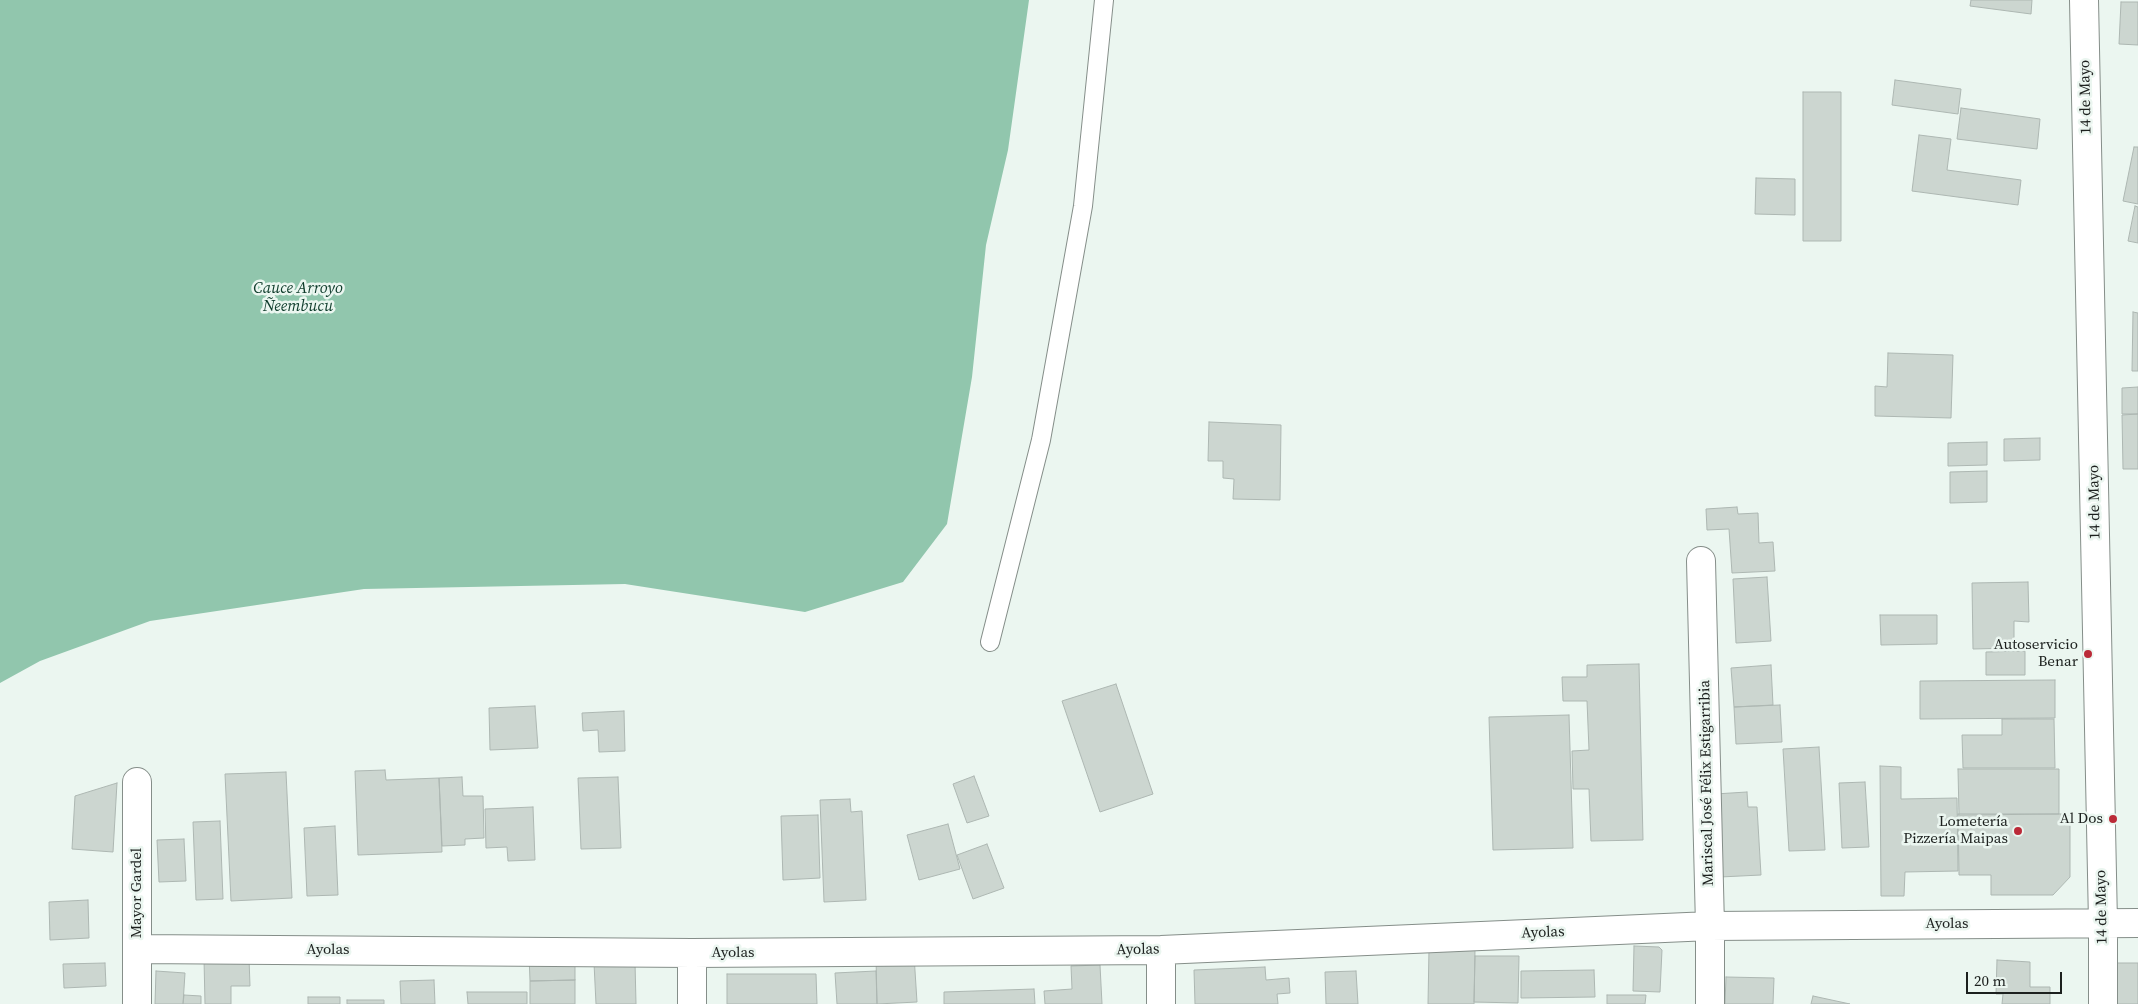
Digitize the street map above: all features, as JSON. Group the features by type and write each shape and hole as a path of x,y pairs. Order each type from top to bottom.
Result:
{"street":[{"name":"14 de Mayo","path":"2084,0 2103,923 2103,1004"},
{"name":"Mariscal José Félix Estigarribia","path":"1701,561 1710,926 1710,1004"},
{"name":"Mayor Gardel","path":"137,782 137,1004"},
{"name":"Ayolas","path":"137,949 692,953 1161,950 1710,926 2138,923"},
{"path":"1161,950 1161,1004"},
{"path":"692,953 692,1004"}],"lane":[{"path":"990,642 1041,440 1071,274 1083,206 1104,0"}],"water":[{"name":"Cauce Arroyo Ñeembucu","path":"0,0 1029,0 1008,150 986,245 972,377 947,524 903,582 805,612 625,584 364,589 150,621 40,661 0,683"}],"building":[{"path":"1971,0 2032,0 2031,14 1970,6"},
{"path":"2121,2 2138,2 2138,45 2119,44"},
{"path":"1895,80 1961,89 1958,114 1892,105"},
{"path":"1803,92 1841,92 1841,241 1803,241"},
{"path":"1961,108 2040,119 2037,149 1957,139"},
{"path":"1919,135 1951,139 1947,170 2021,180 2018,205 1912,191"},
{"path":"2134,147 2138,147 2138,204 2123,201"},
{"path":"1756,178 1795,179 1795,215 1755,214"},
{"path":"2135,206 2138,207 2138,243 2128,241"},
{"path":"2133,312 2138,313 2138,371 2132,371"},
{"path":"1888,353 1953,355 1951,418 1875,416 1875,386 1887,387"},
{"path":"2138,387 2138,414 2122,414 2122,388"},
{"path":"2138,414 2138,469 2123,469 2122,415"},
{"path":"1209,422 1281,425 1280,500 1233,499 1234,479 1223,478 1223,461 1208,461"},
{"path":"2040,438 2040,460 2004,461 2004,439"},
{"path":"1987,442 1987,465 1948,466 1948,443"},
{"path":"1987,471 1987,502 1950,503 1950,472"},
{"path":"1737,507 1738,514 1758,513 1759,543 1773,542 1775,571 1732,573 1729,529 1707,530 1706,509"},
{"path":"1767,577 1771,641 1736,643 1733,579"},
{"path":"2028,582 2029,622 2014,621 2014,648 1973,649 1972,583"},
{"path":"1880,615 1937,615 1937,644 1881,645"},
{"path":"2025,651 2025,675 1986,675 1986,652"},
{"path":"1639,664 1643,840 1591,841 1589,789 1573,789 1572,751 1589,750 1587,701 1563,701 1562,677 1587,677 1587,665"},
{"path":"1771,665 1773,705 1734,707 1731,668"},
{"path":"2055,680 2055,718 1920,719 1920,681"},
{"path":"1116,684 1153,794 1100,812 1062,701"},
{"path":"1780,705 1782,742 1736,744 1734,707"},
{"path":"535,706 538,748 490,750 489,708"},
{"path":"624,711 625,751 599,752 598,730 583,731 582,713"},
{"path":"1569,715 1573,848 1493,850 1489,717"},
{"path":"2002,719 2054,719 2055,768 1963,768 1962,735 2002,735"},
{"path":"1819,747 1825,850 1789,851 1783,749"},
{"path":"1880,766 1901,767 1901,799 1957,798 1958,871 1905,872 1904,896 1881,896"},
{"path":"1958,769 2059,769 2059,814 1959,815"},
{"path":"385,770 386,780 439,778 442,852 358,855 355,771"},
{"path":"286,772 292,898 231,901 225,774"},
{"path":"974,776 989,816 967,823 953,784"},
{"path":"462,777 463,796 483,796 484,838 465,839 465,845 442,846 439,778"},
{"path":"618,777 621,848 581,849 578,778"},
{"path":"1865,782 1869,847 1842,848 1839,783"},
{"path":"117,783 113,852 72,849 75,796"},
{"path":"1747,792 1748,807 1757,807 1761,875 1720,877 1715,794"},
{"path":"850,799 851,812 862,811 866,900 824,902 820,800"},
{"path":"533,807 535,860 508,861 507,847 486,848 485,809"},
{"path":"1958,814 2070,814 2070,877 2053,895 1991,895 1991,875 1959,875"},
{"path":"818,815 820,878 783,880 781,816"},
{"path":"220,821 223,899 196,900 193,822"},
{"path":"948,824 960,869 919,880 907,835"},
{"path":"335,826 338,895 307,896 304,828"},
{"path":"184,839 186,881 159,882 157,840"},
{"path":"987,844 1004,888 973,899 957,855"},
{"path":"88,900 89,938 50,940 49,902"},
{"path":"1634,946 1659,947 1662,950 1660,992 1633,991"},
{"path":"1429,949 1475,949 1474,1004 1428,1004"},
{"path":"529,955 575,955 575,980 530,981"},
{"path":"914,955 917,1002 877,1004 876,957"},
{"path":"1475,956 1519,956 1518,1003 1474,1002"},
{"path":"249,958 250,986 231,986 231,1004 205,1004 204,959"},
{"path":"1997,960 2030,962 2030,987 2050,987 2050,1004 2002,1004 2003,994 1996,994"},
{"path":"635,962 636,1004 596,1004 594,963"},
{"path":"105,963 106,986 64,988 63,964"},
{"path":"2112,963 2138,963 2138,1004 2113,1004"},
{"path":"1100,965 1102,1004 1045,1004 1044,991 1072,989 1071,966"},
{"path":"1265,967 1266,980 1289,978 1290,993 1277,994 1278,1004 1195,1004 1194,970"},
{"path":"1594,970 1595,997 1521,998 1521,971"},
{"path":"156,971 185,973 183,1004 155,1004"},
{"path":"876,971 877,1004 837,1004 835,973"},
{"path":"1356,971 1358,1004 1326,1004 1325,972"},
{"path":"727,974 816,974 817,1004 727,1004"},
{"path":"1726,977 1774,978 1773,1004 1725,1004"},
{"path":"434,980 435,1004 401,1004 400,981"},
{"path":"575,980 575,1004 530,1004 530,981"},
{"path":"1034,989 1035,1004 944,1004 944,992"},
{"path":"467,992 527,992 527,1004 468,1004"},
{"path":"184,995 201,996 201,1004 183,1004"},
{"path":"1607,995 1646,995 1645,1004 1607,1004"},
{"path":"1813,996 1850,1004 1811,1004"},
{"path":"308,997 340,997 340,1004 308,1004"},
{"path":"347,1000 384,1000 384,1004 347,1004"}],"place":[{"name":"Autoservicio Benar","path":"2088,654"},
{"name":"Al Dos","path":"2113,819"},
{"name":"Lometería Pizzería Maipas","path":"2018,831"}]}
